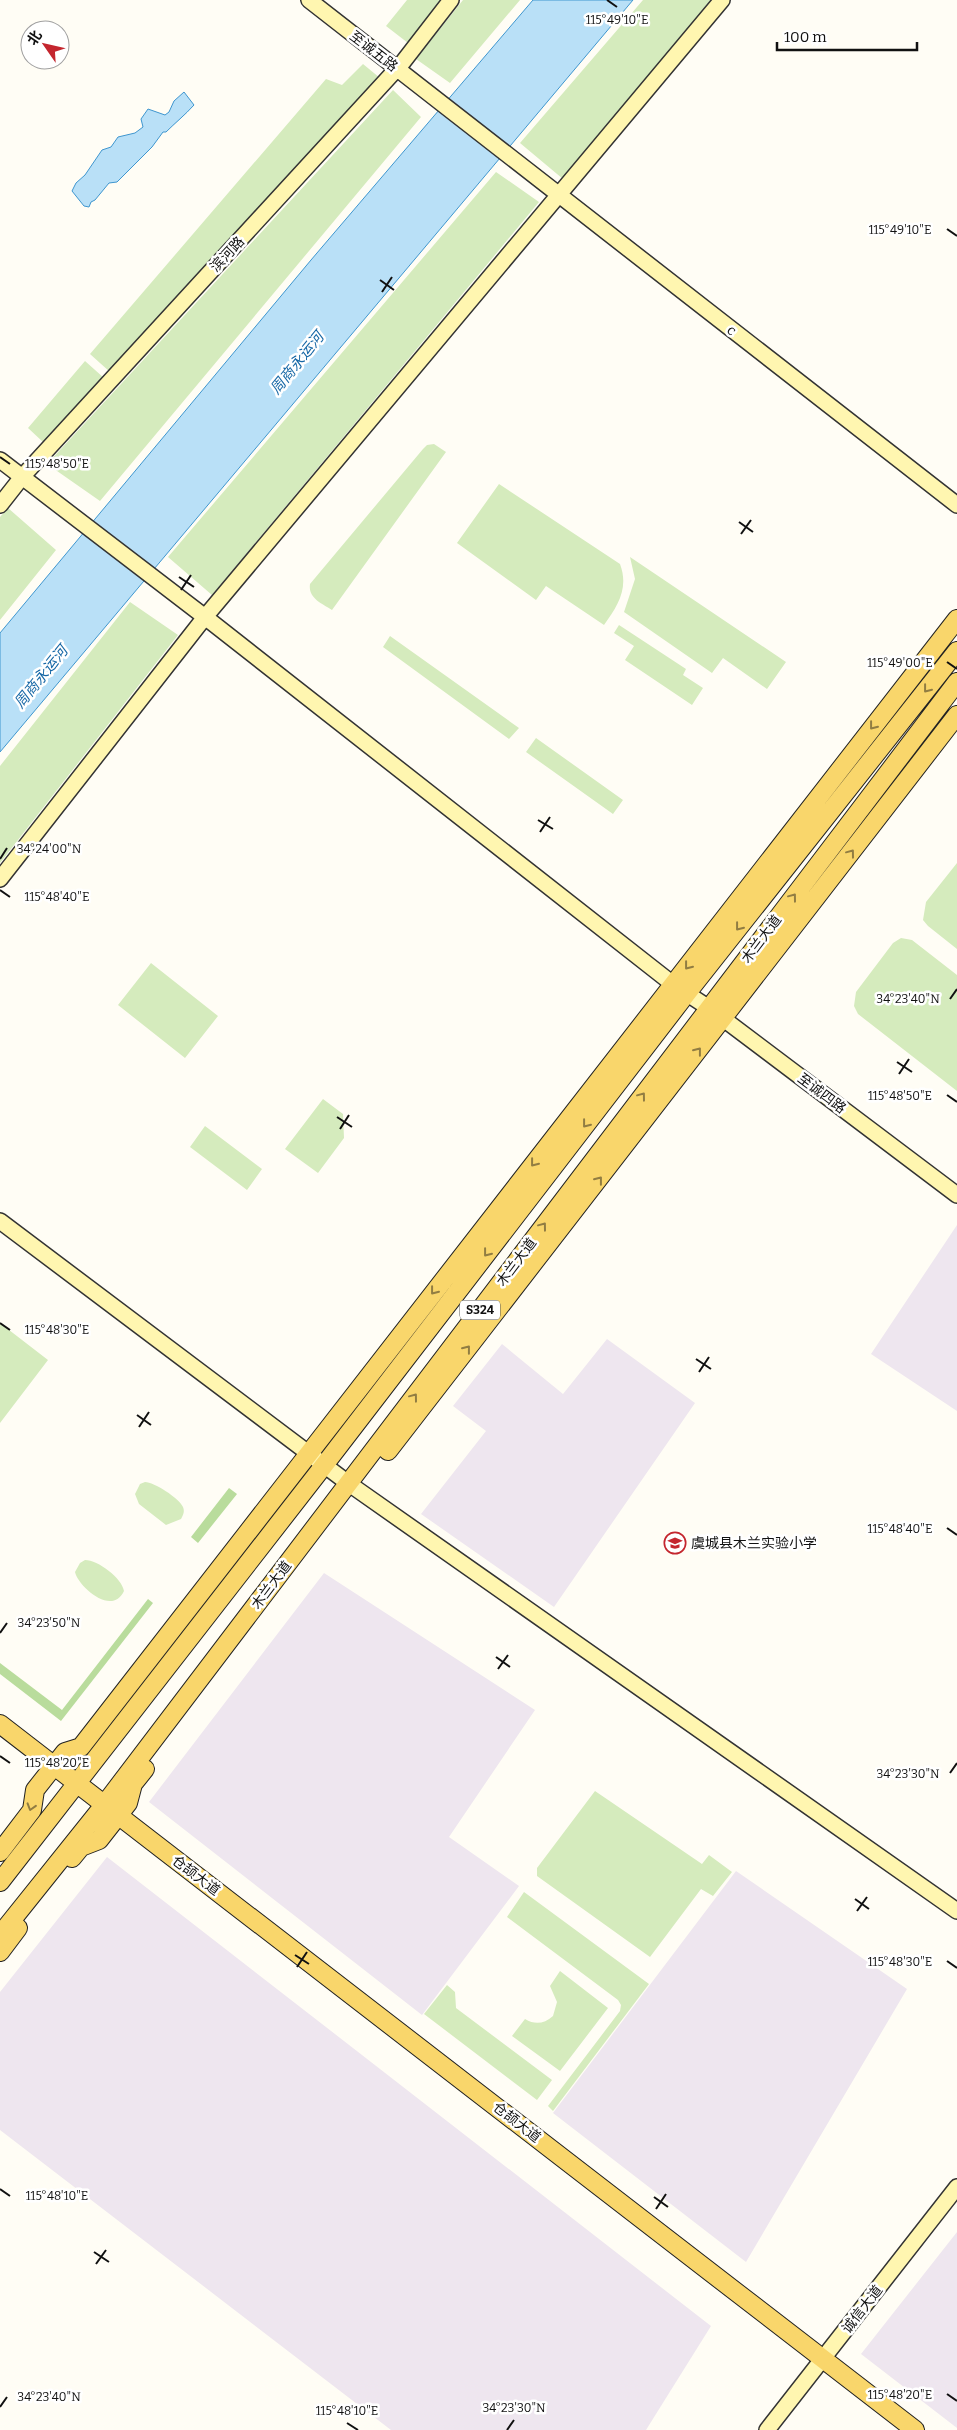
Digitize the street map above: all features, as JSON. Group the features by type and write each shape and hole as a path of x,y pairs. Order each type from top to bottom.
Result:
{"main road":[{"path":"0,1852 32,1810 34,1790 65,1752 81,1747 308,1452 680,989 957,619"},
{"name":"木兰大道","path":"0,1882 325,1464 680,989 957,651"},
{"name":"木兰大道","path":"0,1935 101,1809 353,1486 709,1008 957,682"},
{"path":"0,1952 82,1846 99,1840 115,1820 128,1803 133,1784 353,1486 724,1019 957,715"},
{"path":"0,1724 51,1770"},
{"path":"0,1736 51,1770"},
{"name":"仓颉大道","path":"51,1770 820,2362 915,2430"},
{"name":"仓颉大道","path":"820,2362 900,2430"}],"street":[{"name":"至诚五路","path":"309,0 508,156"},
{"name":"滨河路","path":"0,505 22,477 396,69 451,0"},
{"path":"0,879 205,617 722,0"},
{"name":"c","path":"508,156 957,505"},
{"name":"至诚四路","path":"0,460 205,617 680,989 724,1019 957,1195"},
{"path":"0,1221 353,1486 957,1911"},
{"name":"诚信大道","path":"767,2430 957,2187"}],"shaded area":[{"path":"957,1225 957,1411 871,1354"},
{"path":"607,1339 695,1403 554,1607 421,1514 486,1431 453,1406 502,1344 563,1394"},
{"path":"324,1573 535,1710 449,1837 519,1886 422,2015 149,1802"},
{"path":"107,1857 711,2326 646,2430 391,2430 0,2130 0,1992"},
{"path":"736,1871 907,1989 746,2262 553,2113"},
{"path":"957,2232 957,2428 861,2354"}],"green space":[{"path":"407,0 443,0 408,43 386,26"},
{"path":"463,0 520,0 450,83 416,59"},
{"path":"643,0 712,0 563,179 520,143"},
{"path":"363,64 380,78 110,372 90,354 326,79 342,85"},
{"path":"393,90 421,117 100,501 47,464"},
{"path":"496,172 539,202 212,595 168,557"},
{"path":"85,361 104,378 43,442 28,428"},
{"path":"434,444 446,452 332,610 313,597 310,584 423,449 427,445"},
{"path":"499,484 620,564 623,589 618,604 604,625 546,586 536,600 457,543"},
{"path":"8,508 56,550 0,620 0,517"},
{"path":"630,557 786,662 767,689 723,658 712,673 624,612 635,579"},
{"path":"130,602 178,635 0,863 0,766"},
{"path":"619,625 686,669 683,675 703,688 692,705 625,660 634,646 614,633"},
{"path":"390,636 519,728 509,739 383,647"},
{"path":"536,738 623,800 613,814 526,752"},
{"path":"957,863 957,949 923,920 926,902"},
{"path":"901,938 912,940 957,975 957,1091 858,1014 854,1006 856,992 893,943"},
{"path":"151,963 218,1016 185,1058 118,1005"},
{"path":"323,1099 343,1114 344,1138 318,1173 285,1149"},
{"path":"205,1126 262,1169 247,1190 190,1147"},
{"path":"0,1323 48,1360 0,1423"},
{"path":"145,1482 172,1495 181,1503 184,1510 181,1519 166,1525 139,1504 135,1494 140,1484"},
{"path":"229,1488 237,1494 198,1543 191,1537"},
{"path":"85,1560 103,1566 114,1575 124,1591 119,1598 112,1601 104,1600 82,1585 75,1572 80,1563"},
{"path":"148,1599 153,1603 61,1721 0,1674 0,1663 62,1710"},
{"path":"595,1791 702,1864 709,1855 732,1872 713,1896 701,1889 650,1957 537,1876 537,1868"},
{"path":"524,1892 649,1984 553,2111 548,2106 620,2011 621,2005 618,2000 507,1917"},
{"path":"560,1971 608,2008 560,2071 512,2036 525,2019 539,2023 553,2016 557,2002 550,1986"},
{"path":"447,1985 455,1992 456,2008 552,2080 537,2100 424,2014"}],"water":[{"name":"周商永运河","path":"533,0 633,0 0,752 0,633 311,260"},
{"path":"184,92 194,105 166,132 163,132 152,147 117,182 109,183 95,200 91,202 89,207 84,206 72,191 102,150 111,147 118,137 135,133 143,127 141,119 148,109 165,115 169,112 174,101"}],"place":[{"name":"虞城县木兰实验小学","path":"675,1543"}]}
